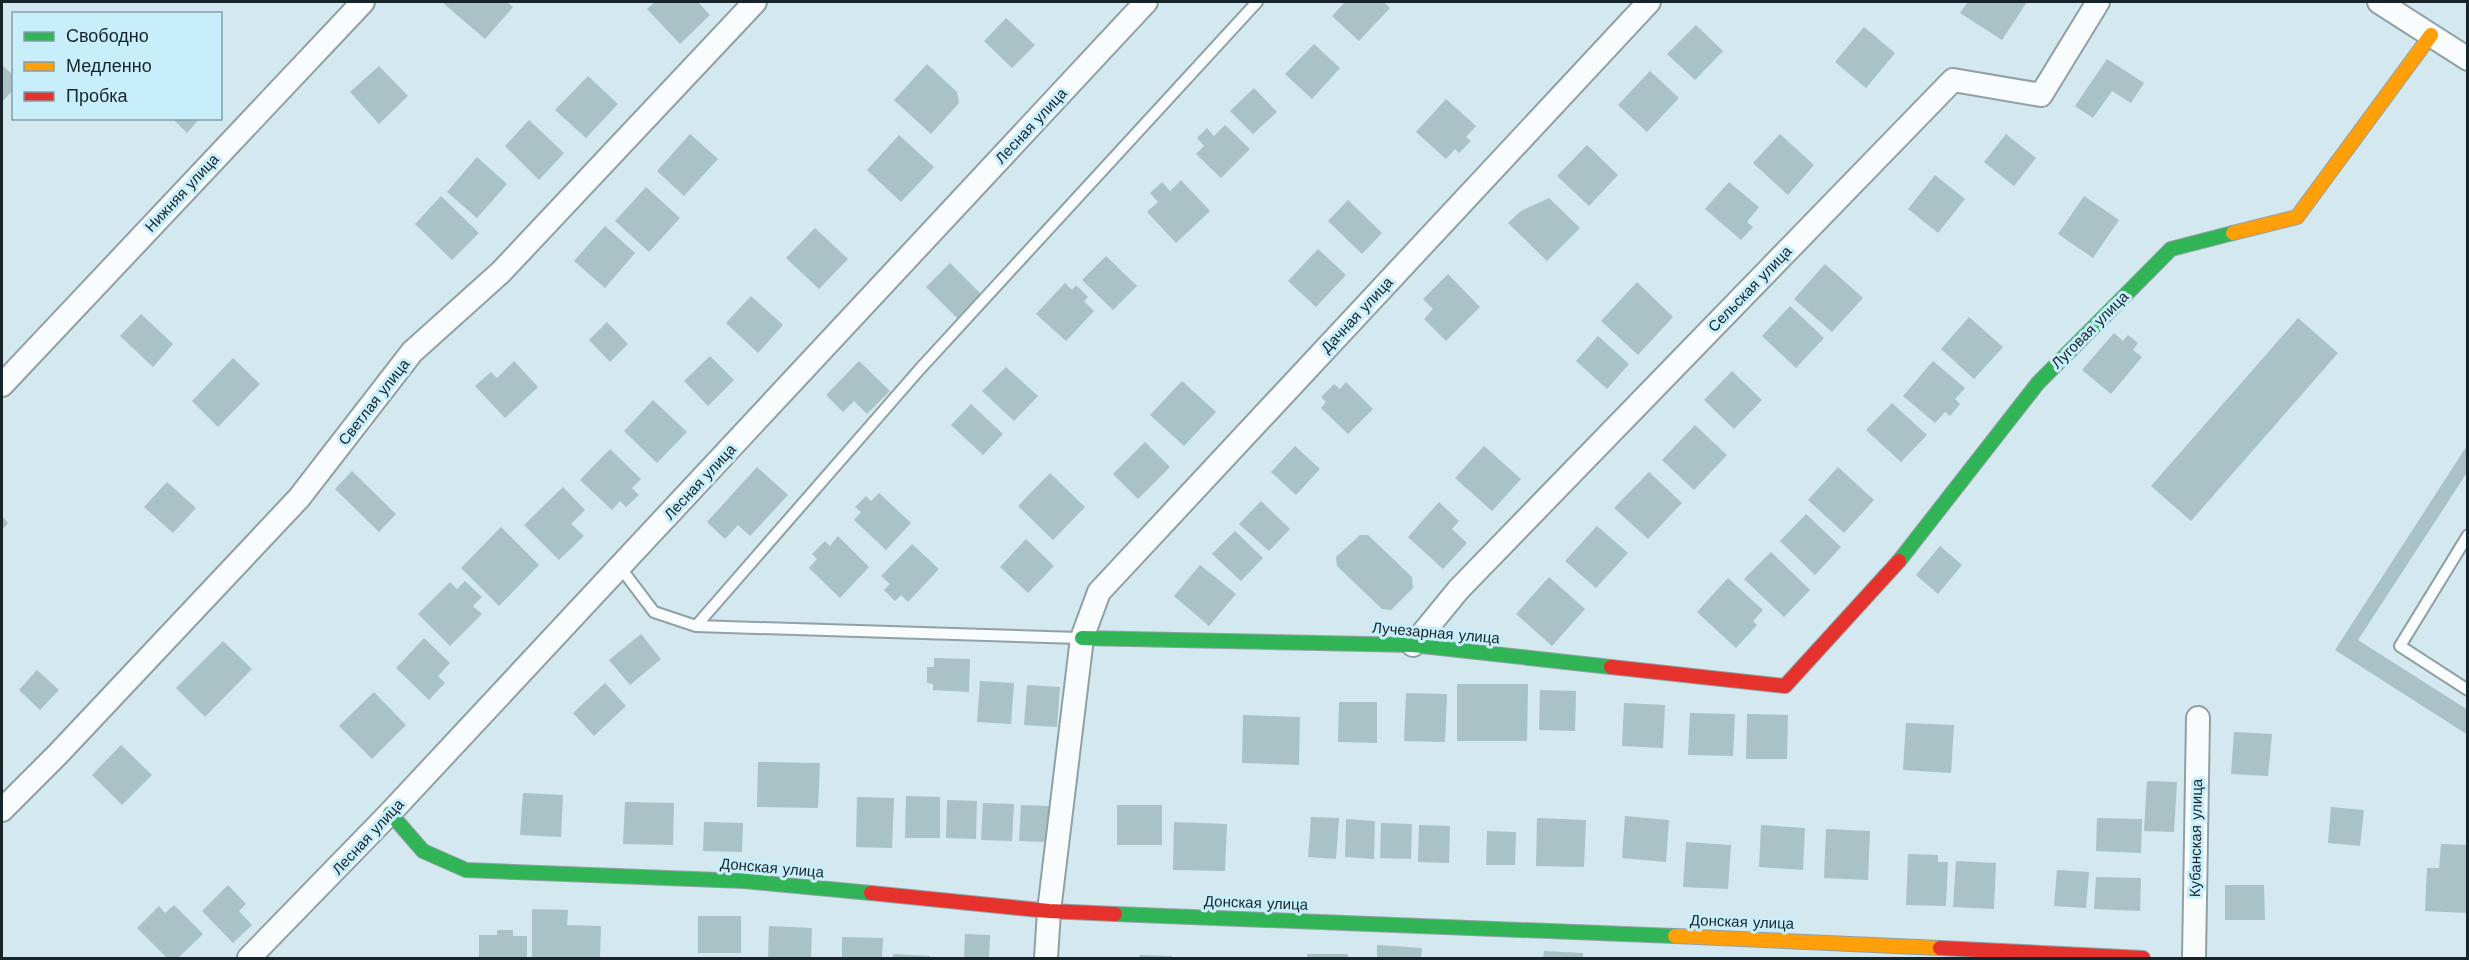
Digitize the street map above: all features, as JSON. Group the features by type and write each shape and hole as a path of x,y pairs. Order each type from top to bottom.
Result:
{"street":[{"name":"Нижняя улица","path":"2,385 363,2"},
{"name":"Светлая улица","path":"2,810 58,754 299,498 412,352 501,273 755,2"},
{"name":"Лесная улица","path":"249,958 390,813 1146,2"},
{"name":"Дачная улица","path":"1046,958 1049,911 1082,638 1099,592 1649,2"},
{"name":"Сельская улица","path":"1413,645 1459,589 1953,80 2041,95 2098,2"},
{"path":"2386,4 2468,59"},
{"name":"Луговая улица","path":"1785,686 1897,563 2038,383 2129,291 2171,249 2297,217 2431,35"},
{"name":"Лучезарная улица","path":"1082,638 1413,645 1785,686"},
{"name":"Кубанская улица","path":"2194,958 2198,718"},
{"name":"Донская улица","path":"390,813 423,851 466,870 744,881 1049,911 1803,941 2143,958"}],"lane":[{"path":"696,626 919,370 1257,2"},
{"path":"2468,536 2400,646 2468,690"},
{"path":"620,567 654,612 696,626 1082,638"}],"building":[{"path":"442,2 507,2 513,7 485,39"},
{"path":"655,2 698,2 710,15 680,44 647,9"},
{"path":"1345,2 1384,2 1390,8 1359,41 1332,16"},
{"path":"1968,2 2027,2 2002,40 1960,13"},
{"path":"1006,18 1035,45 1012,68 984,41"},
{"path":"1696,25 1723,51 1695,80 1667,54"},
{"path":"1864,27 1895,53 1866,88 1835,62"},
{"path":"1314,44 1340,68 1312,99 1285,74"},
{"path":"2107,59 2144,83 2131,103 2112,91 2093,118 2075,106"},
{"path":"927,64 957,92 959,103 931,134 894,100"},
{"path":"2,65 12,74 12,91 2,102"},
{"path":"379,66 408,96 379,124 350,92"},
{"path":"1650,71 1679,98 1647,132 1618,105"},
{"path":"588,76 618,104 586,138 555,110"},
{"path":"1254,88 1277,112 1253,134 1230,111"},
{"path":"1446,99 1476,126 1466,137 1471,141 1459,153 1455,149 1446,159 1416,132"},
{"path":"174,120 198,120 187,133"},
{"path":"529,120 564,153 539,180 505,146"},
{"path":"1225,125 1250,149 1221,178 1196,154 1204,146 1197,138 1207,128 1214,136"},
{"path":"690,134 718,159 684,196 657,171"},
{"path":"1780,134 1814,165 1788,195 1753,163"},
{"path":"2006,134 2036,158 2014,186 1984,162"},
{"path":"899,135 934,167 901,202 867,170"},
{"path":"1587,145 1618,175 1589,206 1557,176"},
{"path":"477,157 507,184 477,218 447,192"},
{"path":"1935,175 1965,199 1938,233 1908,209"},
{"path":"1181,180 1210,211 1176,243 1147,212 1158,202 1150,193 1162,182 1170,191"},
{"path":"1729,182 1759,207 1747,222 1753,227 1741,240 1705,209"},
{"path":"646,187 680,218 649,252 615,221"},
{"path":"441,196 479,233 452,260 415,224"},
{"path":"2084,196 2119,220 2093,258 2058,234"},
{"path":"1549,198 1580,228 1547,261 1508,223 1521,211"},
{"path":"1348,200 1382,233 1362,254 1328,221"},
{"path":"605,226 635,253 605,288 574,261"},
{"path":"815,228 848,259 819,289 786,258"},
{"path":"1318,249 1346,275 1316,307 1288,281"},
{"path":"1106,256 1137,286 1113,310 1082,280"},
{"path":"950,263 981,294 957,318 926,287"},
{"path":"1825,264 1863,298 1832,332 1794,299"},
{"path":"1448,274 1480,307 1446,341 1424,319 1433,309 1423,299"},
{"path":"1637,282 1673,317 1638,355 1601,321"},
{"path":"1065,283 1072,290 1076,285 1088,297 1084,301 1094,311 1066,341 1036,314"},
{"path":"751,296 783,325 758,353 726,323"},
{"path":"1790,306 1824,338 1796,368 1762,336"},
{"path":"141,314 173,344 153,367 120,336"},
{"path":"1969,317 2003,347 1974,379 1941,349"},
{"path":"2298,318 2338,353 2191,521 2151,486"},
{"path":"607,322 628,344 610,362 589,340"},
{"path":"2114,333 2123,341 2128,335 2138,343 2133,350 2142,357 2111,394 2082,370"},
{"path":"1598,336 1629,364 1607,389 1576,361"},
{"path":"710,356 734,380 708,406 684,381"},
{"path":"233,358 260,384 218,427 192,401"},
{"path":"514,361 538,387 505,418 475,386 491,372 497,378"},
{"path":"859,361 890,391 867,414 854,401 843,412 826,395"},
{"path":"1933,361 1965,388 1955,399 1960,404 1950,416 1945,412 1935,423 1903,396"},
{"path":"1006,367 1038,396 1014,421 982,391"},
{"path":"1732,371 1762,400 1734,429 1704,400"},
{"path":"1182,381 1216,412 1184,446 1150,415"},
{"path":"1346,382 1373,409 1348,434 1321,408 1326,402 1321,397 1334,384 1340,389"},
{"path":"653,400 687,432 657,463 624,431"},
{"path":"1892,403 1927,435 1901,462 1866,430"},
{"path":"971,404 1003,434 983,455 951,425"},
{"path":"1695,425 1727,455 1694,490 1662,460"},
{"path":"1145,442 1170,467 1138,499 1113,474"},
{"path":"2468,444 2468,471 2358,640 2468,710 2468,735 2335,650"},
{"path":"1295,446 1320,469 1296,495 1271,472"},
{"path":"1484,446 1521,479 1492,511 1455,478"},
{"path":"610,449 641,479 632,488 639,495 626,507 620,501 612,510 580,480"},
{"path":"757,467 788,495 750,536 738,525 725,539 707,522"},
{"path":"1838,467 1874,500 1844,533 1808,500"},
{"path":"352,471 396,514 379,532 335,489"},
{"path":"1649,472 1682,503 1648,539 1614,508"},
{"path":"1050,473 1085,507 1053,540 1018,506"},
{"path":"167,482 196,508 173,533 144,507"},
{"path":"563,487 585,510 571,524 584,536 559,560 524,525"},
{"path":"879,493 911,523 886,550 854,520 861,512 855,507 866,496 871,501"},
{"path":"1261,501 1290,529 1269,551 1239,524"},
{"path":"1439,502 1459,521 1452,529 1467,543 1443,569 1408,537"},
{"path":"1806,514 1841,547 1815,575 1780,541"},
{"path":"2,516 8,523 2,530"},
{"path":"1597,526 1628,553 1596,588 1565,561"},
{"path":"501,527 539,565 499,606 461,568"},
{"path":"1235,531 1263,558 1241,581 1212,554"},
{"path":"1360,535 1368,535 1412,577 1413,588 1391,610 1382,609 1337,566 1336,557"},
{"path":"838,536 869,567 840,598 809,568 817,559 812,554 825,541 830,546"},
{"path":"1026,539 1054,566 1028,593 1000,567"},
{"path":"912,544 939,569 908,602 901,595 895,601 884,590 890,584 881,576"},
{"path":"1940,546 1962,565 1938,594 1916,575"},
{"path":"1771,552 1810,590 1784,617 1744,579"},
{"path":"1200,565 1236,594 1209,626 1174,596"},
{"path":"1549,577 1585,609 1552,646 1516,614"},
{"path":"1728,578 1763,610 1753,621 1757,625 1736,648 1697,612"},
{"path":"465,581 482,597 473,606 482,614 450,646 418,614 450,582 457,589"},
{"path":"641,634 661,659 630,685 609,660"},
{"path":"424,638 450,663 438,676 445,683 429,700 396,668"},
{"path":"223,641 252,669 205,717 176,688"},
{"path":"934,658 970,659 969,692 933,690 933,684 927,683 927,667 934,667"},
{"path":"37,670 59,690 40,710 19,690"},
{"path":"980,681 1014,683 1011,724 977,722"},
{"path":"605,683 626,706 594,736 573,713"},
{"path":"1457,684 1528,684 1527,741 1457,741"},
{"path":"1027,685 1060,687 1057,727 1024,725"},
{"path":"1540,690 1576,691 1575,731 1539,730"},
{"path":"374,692 406,725 372,759 339,726"},
{"path":"1406,693 1447,694 1445,742 1404,741"},
{"path":"1339,702 1377,702 1377,743 1338,742"},
{"path":"1624,703 1665,705 1663,748 1622,746"},
{"path":"1690,713 1735,714 1733,756 1688,755"},
{"path":"1747,714 1788,715 1787,759 1746,759"},
{"path":"1243,715 1300,717 1299,765 1242,763"},
{"path":"1906,723 1954,725 1951,773 1903,770"},
{"path":"2234,732 2272,734 2268,776 2231,774"},
{"path":"121,745 152,775 122,805 92,775"},
{"path":"758,762 820,763 818,808 757,807"},
{"path":"2147,781 2177,782 2174,832 2144,831"},
{"path":"523,793 563,795 561,837 520,835"},
{"path":"906,796 940,797 940,838 905,838"},
{"path":"857,797 894,798 892,848 856,847"},
{"path":"947,800 977,801 976,839 946,838"},
{"path":"625,802 674,803 673,845 623,844"},
{"path":"983,803 1014,804 1012,841 981,840"},
{"path":"1021,805 1049,806 1047,842 1019,841"},
{"path":"1117,805 1162,805 1162,845 1117,845"},
{"path":"2331,807 2364,810 2360,846 2328,843"},
{"path":"1625,816 1669,820 1666,862 1622,858"},
{"path":"1311,817 1339,818 1336,859 1308,857"},
{"path":"1537,818 1586,820 1584,867 1536,866"},
{"path":"2097,818 2142,819 2141,853 2096,851"},
{"path":"1346,819 1375,821 1374,859 1345,857"},
{"path":"704,822 743,823 742,852 703,851"},
{"path":"1174,822 1227,824 1225,871 1173,870"},
{"path":"1381,823 1412,824 1411,859 1380,858"},
{"path":"1419,825 1450,826 1449,863 1418,862"},
{"path":"1761,825 1805,828 1803,870 1759,867"},
{"path":"1826,829 1870,831 1868,880 1824,878"},
{"path":"1487,831 1516,832 1515,865 1486,865"},
{"path":"1686,842 1731,845 1728,889 1683,887"},
{"path":"2441,844 2468,845 2468,913 2425,911 2427,868 2439,868"},
{"path":"1908,854 1938,855 1938,862 1948,862 1946,906 1906,905"},
{"path":"1956,861 1996,863 1994,909 1953,907"},
{"path":"2057,870 2089,872 2086,908 2054,906"},
{"path":"2096,877 2141,878 2140,911 2094,909"},
{"path":"228,885 246,904 239,911 252,925 233,943 202,911"},
{"path":"2225,885 2264,885 2265,920 2225,920"},
{"path":"174,905 203,934 178,958 167,958 137,928 159,906 165,913"},
{"path":"532,909 568,910 567,925 601,926 600,958 532,958"},
{"path":"698,916 741,916 741,953 698,953"},
{"path":"769,926 812,928 811,958 768,958"},
{"path":"497,930 513,930 513,936 527,936 527,958 479,958 479,935 497,935"},
{"path":"965,934 990,935 989,958 964,958"},
{"path":"842,937 883,938 882,958 842,958"},
{"path":"1377,945 1422,948 1421,958 1377,958"},
{"path":"1544,951 1583,953 1583,958 1543,958"},
{"path":"893,954 930,956 930,958 893,958"},
{"path":"1307,954 1348,954 1348,958 1307,958"},
{"path":"1140,955 1172,956 1172,958 1139,958"}],"traffic: fast":[{"path":"1899,561 2038,383 2171,249 2233,233"},
{"path":"1082,638 1413,645 1611,667"},
{"path":"390,813 423,851 466,870 744,881 871,893"},
{"path":"1115,914 1675,936"}],"traffic: slow":[{"path":"2233,233 2297,217 2431,35"},
{"path":"1675,936 1940,948"}],"traffic: jam":[{"path":"1611,667 1785,686 1899,561"},
{"path":"871,893 1049,911 1115,914"},
{"path":"1940,948 2143,958"}]}
